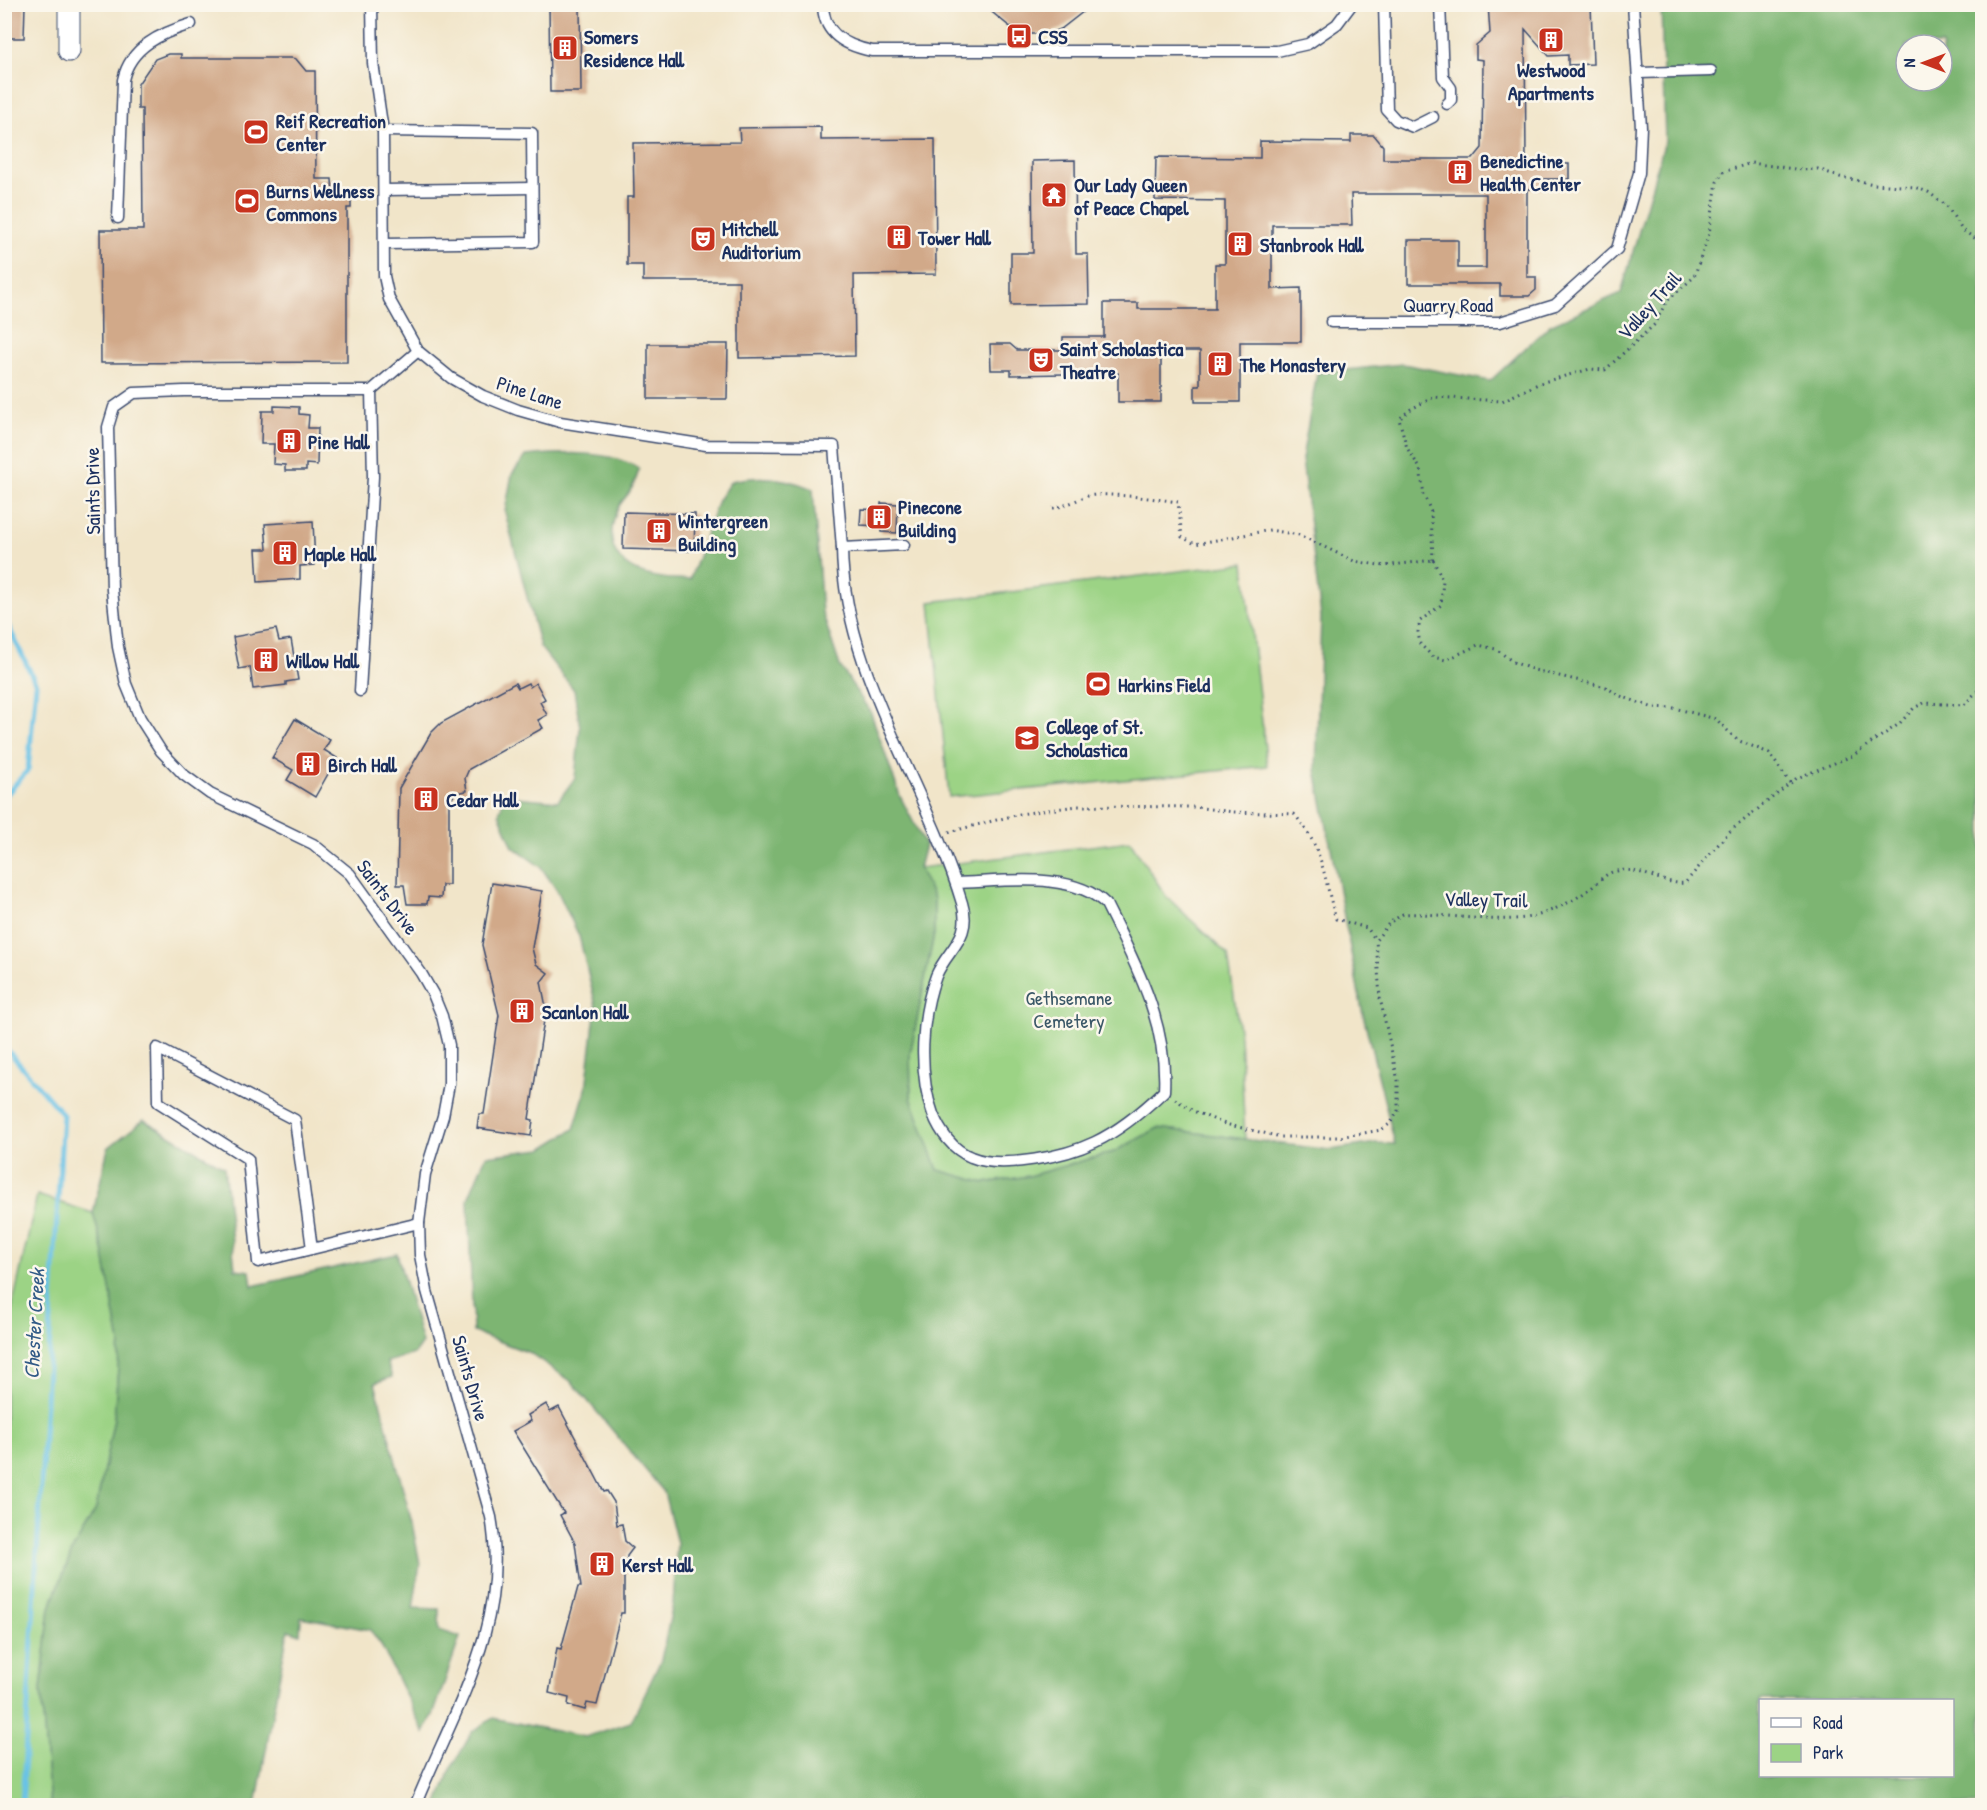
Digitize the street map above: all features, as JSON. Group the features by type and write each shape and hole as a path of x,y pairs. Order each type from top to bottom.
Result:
{"street":[{"path":"69,4 69,51"}],"lane":[{"name":"Pine Lane","path":"372,4 373,63 383,131 384,276 389,299 418,351 451,378 483,396 518,410 560,422 706,445 834,446 842,548"},
{"path":"823,4 823,15 834,35 850,46 872,51 1104,53 1277,51 1308,44 1337,24 1352,4"},
{"path":"1384,4 1387,110 1396,120 1413,127 1433,117"},
{"path":"1440,4 1443,77 1451,88 1451,100 1448,104"},
{"name":"Quarry Road","path":"1331,322 1500,322 1555,305 1617,249 1639,174 1641,127 1633,4"},
{"path":"118,218 123,80 126,67 147,43 165,32 191,24"},
{"path":"1639,74 1711,71"},
{"path":"383,131 532,133 533,242 385,244"},
{"path":"385,190 531,188"},
{"path":"360,691 373,477 371,391 418,351"},
{"name":"Saints Drive","path":"371,391 184,391 134,393 121,400 114,407 108,427 112,590 117,647 126,684 140,718 161,751 184,775 210,794 313,844 350,874 433,994 449,1045 449,1084 443,1116 425,1174 419,1222 420,1255 427,1291 488,1506 496,1548 494,1599 475,1669 415,1806"},
{"path":"903,545 842,548 842,569 854,640 956,883 965,923 957,946 936,975 921,1058 933,1114 950,1144 972,1158 1001,1161 1057,1156 1096,1142 1146,1108 1164,1091 1164,1054 1154,1011 1132,956 1106,904 1083,888 1060,882 956,883"},
{"path":"312,1249 295,1120 157,1048 158,1102 248,1159 258,1262 312,1249 419,1222"}],"path":[{"name":"Valley Trail","path":"1433,560 1431,512 1424,495 1420,468 1407,448 1399,419 1411,409 1434,397 1502,401 1540,383 1590,369 1605,370 1655,324 1666,302 1694,277 1709,234 1717,182 1723,172 1751,163 1818,169 1840,177 1874,184 1914,187 1928,192 1947,206 1962,230 1979,241 1983,241"},
{"path":"1053,508 1068,506 1089,496 1150,498 1178,502 1182,537 1195,544 1270,530 1299,535 1354,561 1384,566 1433,560 1443,580 1441,605 1420,621 1418,632 1420,644 1433,657 1446,660 1478,645 1496,649 1513,662 1534,670 1606,687 1618,695 1651,707 1674,708 1716,719 1737,740 1758,746 1769,753 1791,783"},
{"name":"Valley Trail","path":"1376,940 1389,923 1403,914 1516,918 1540,915 1572,901 1590,890 1604,875 1619,870 1672,884 1685,883 1729,832 1791,783 1852,756 1899,724 1914,708 1924,703 1964,705 1983,686"},
{"path":"937,835 1020,814 1077,806 1195,807 1233,812 1294,814 1315,842 1324,865 1336,919 1367,928 1376,940 1380,998 1398,1082 1398,1111 1391,1123 1381,1130 1339,1137 1281,1137 1226,1124 1192,1111 1164,1091"}],"green space":[{"path":"1661,5 1982,5 1982,1805 437,1806 449,1773 472,1732 493,1718 585,1737 631,1722 661,1660 673,1604 677,1543 664,1492 572,1382 530,1353 473,1332 468,1199 486,1156 542,1149 574,1129 586,1089 596,1006 579,936 558,892 541,867 513,847 499,813 505,796 558,801 575,778 580,728 574,690 540,647 505,512 512,474 526,456 554,454 600,455 614,458 639,469 633,486 619,506 613,526 612,542 617,555 627,565 655,577 672,579 690,579 718,500 731,481 773,478 813,489 822,612 840,666 871,713 900,796 925,845 919,868 934,899 934,934 910,1054 911,1098 938,1170 985,1183 1029,1176 1114,1152 1158,1128 1330,1150 1376,1143 1395,1144 1362,1010 1316,770 1321,617 1302,459 1317,373 1403,364 1490,381 1550,325 1621,293 1665,141"},
{"name":"Harkins Field","path":"1244,563 1267,766 949,797 930,602"},
{"name":"Gethsemane Cemetery","path":"1130,841 1166,896 1228,955 1240,1037 1245,1139 1158,1128 1114,1152 1029,1176 985,1183 938,1170 911,1098 910,1054 934,934 934,899 919,868"},
{"path":"144,1120 224,1167 235,1269 250,1271 252,1286 397,1254 422,1343 414,1354 387,1362 392,1377 375,1383 412,1523 420,1564 413,1608 439,1609 439,1630 460,1637 434,1713 424,1733 380,1643 370,1630 301,1617 300,1634 288,1630 256,1805 50,1805 41,1690 50,1608 73,1549 96,1509 114,1419 120,1343 103,1249 93,1213 108,1148"},
{"path":"37,1195 93,1213 103,1249 120,1343 114,1419 96,1509 73,1549 50,1608 41,1690 50,1805 5,1806 5,1376 9,1322"}],"building":[{"name":"Somers Residence Hall","path":"549,4 580,4 581,92 550,92"},
{"path":"982,4 1093,4 1061,29 1045,34 1028,34 1009,26"},
{"path":"1488,4 1591,4 1593,64 1568,65 1568,55 1549,56 1525,29 1526,164 1569,164 1569,179 1544,179 1544,189 1527,189 1527,277 1536,277 1536,290 1529,296 1500,296 1500,284 1408,284 1408,240 1458,240 1458,268 1486,268 1486,194 1351,194 1352,225 1272,225 1272,289 1301,288 1301,342 1240,342 1240,402 1195,402 1195,386 1200,386 1200,351 1161,351 1161,402 1118,402 1118,373 1011,375 1011,370 991,370 990,344 1010,344 1017,350 1063,350 1063,337 1104,337 1104,303 1138,303 1138,309 1215,309 1215,264 1225,264 1225,201 1155,200 1156,157 1260,158 1260,141 1351,142 1351,135 1374,135 1383,146 1383,159 1473,159 1482,148 1483,60 1476,59 1476,45 1490,33"},
{"path":"4,5 25,5 24,38 4,38"},
{"name":"Burns Wellness Commons","path":"168,54 181,54 181,58 291,58 296,59 306,71 315,71 316,179 332,179 333,193 351,193 351,208 347,208 347,362 101,363 100,230 143,230 142,109 138,109 138,84 155,59"},
{"name":"Tower Hall","path":"821,127 821,140 935,139 936,274 854,275 855,356 739,358 739,281 643,281 643,265 627,265 627,197 634,197 633,143 740,142 739,128"},
{"path":"1075,160 1076,254 1088,254 1089,304 1011,305 1011,253 1033,253 1032,161"},
{"path":"648,344 728,344 727,399 648,399"},
{"name":"Pine Hall","path":"274,406 299,407 299,414 309,415 308,428 318,428 317,465 306,464 306,471 285,471 285,465 273,464 274,444 261,444 262,411 274,411"},
{"name":"Pinecone Building","path":"881,503 898,504 897,533 881,532 881,526 860,525 861,509 881,510"},
{"name":"Wintergreen Building","path":"624,512 695,514 694,551 623,549"},
{"name":"Maple Hall","path":"313,521 315,565 300,566 300,579 258,582 256,549 267,549 265,524"},
{"name":"Willow Hall","path":"276,629 279,641 291,639 298,680 286,682 286,685 253,689 250,667 239,669 233,637"},
{"name":"Cedar Hall","path":"515,683 518,688 528,683 530,687 536,683 545,699 540,702 547,715 538,720 543,728 469,769 465,778 467,791 455,793 449,804 449,885 442,885 441,898 428,897 427,904 407,904 404,885 397,885 399,788 431,733 441,723"},
{"name":"Birch Hall","path":"295,719 330,740 324,750 337,758 315,797 287,780 293,770 272,758"},
{"name":"Scanlon Hall","path":"492,883 542,891 532,948 536,964 548,973 541,982 546,1007 529,1119 533,1120 531,1136 477,1128 479,1114 484,1114 499,1015 482,945"},
{"name":"Kerst Hall","path":"546,1404 550,1412 559,1407 604,1492 607,1491 614,1502 617,1525 622,1524 625,1541 633,1548 627,1556 627,1573 624,1573 624,1613 621,1613 597,1705 587,1703 585,1710 568,1705 569,1698 549,1693 557,1648 561,1649 578,1587 581,1587 575,1543 560,1515 564,1513 513,1431 531,1421 528,1415"}],"waterway":[{"name":"Chester Creek","path":"4,617 36,684 28,770 4,797"},
{"name":"Chester Creek","path":"4,1046 63,1115 22,1806"}],"place":[{"name":"CSS","path":"1019,36"},
{"name":"Westwood Apartments","path":"1551,40"},
{"name":"Somers Residence Hall","path":"565,48"},
{"name":"Reif Recreation Center","path":"256,132"},
{"name":"Benedictine Health Center","path":"1460,172"},
{"name":"Our Lady Queen of Peace Chapel","path":"1054,195"},
{"name":"Burns Wellness Commons","path":"247,201"},
{"name":"Tower Hall","path":"899,237"},
{"name":"Mitchell Auditorium","path":"703,239"},
{"name":"Stanbrook Hall","path":"1240,244"},
{"name":"Saint Scholastica Theatre","path":"1041,360"},
{"name":"The Monastery","path":"1220,364"},
{"name":"Pine Hall","path":"289,441"},
{"name":"Pinecone Building","path":"879,517"},
{"name":"Wintergreen Building","path":"659,531"},
{"name":"Maple Hall","path":"285,553"},
{"name":"Willow Hall","path":"266,660"},
{"name":"Harkins Field","path":"1098,684"},
{"name":"College of St. Scholastica","path":"1027,738"},
{"name":"Birch Hall","path":"308,764"},
{"name":"Cedar Hall","path":"426,799"},
{"name":"Scanlon Hall","path":"522,1011"},
{"name":"Kerst Hall","path":"602,1564"}]}
